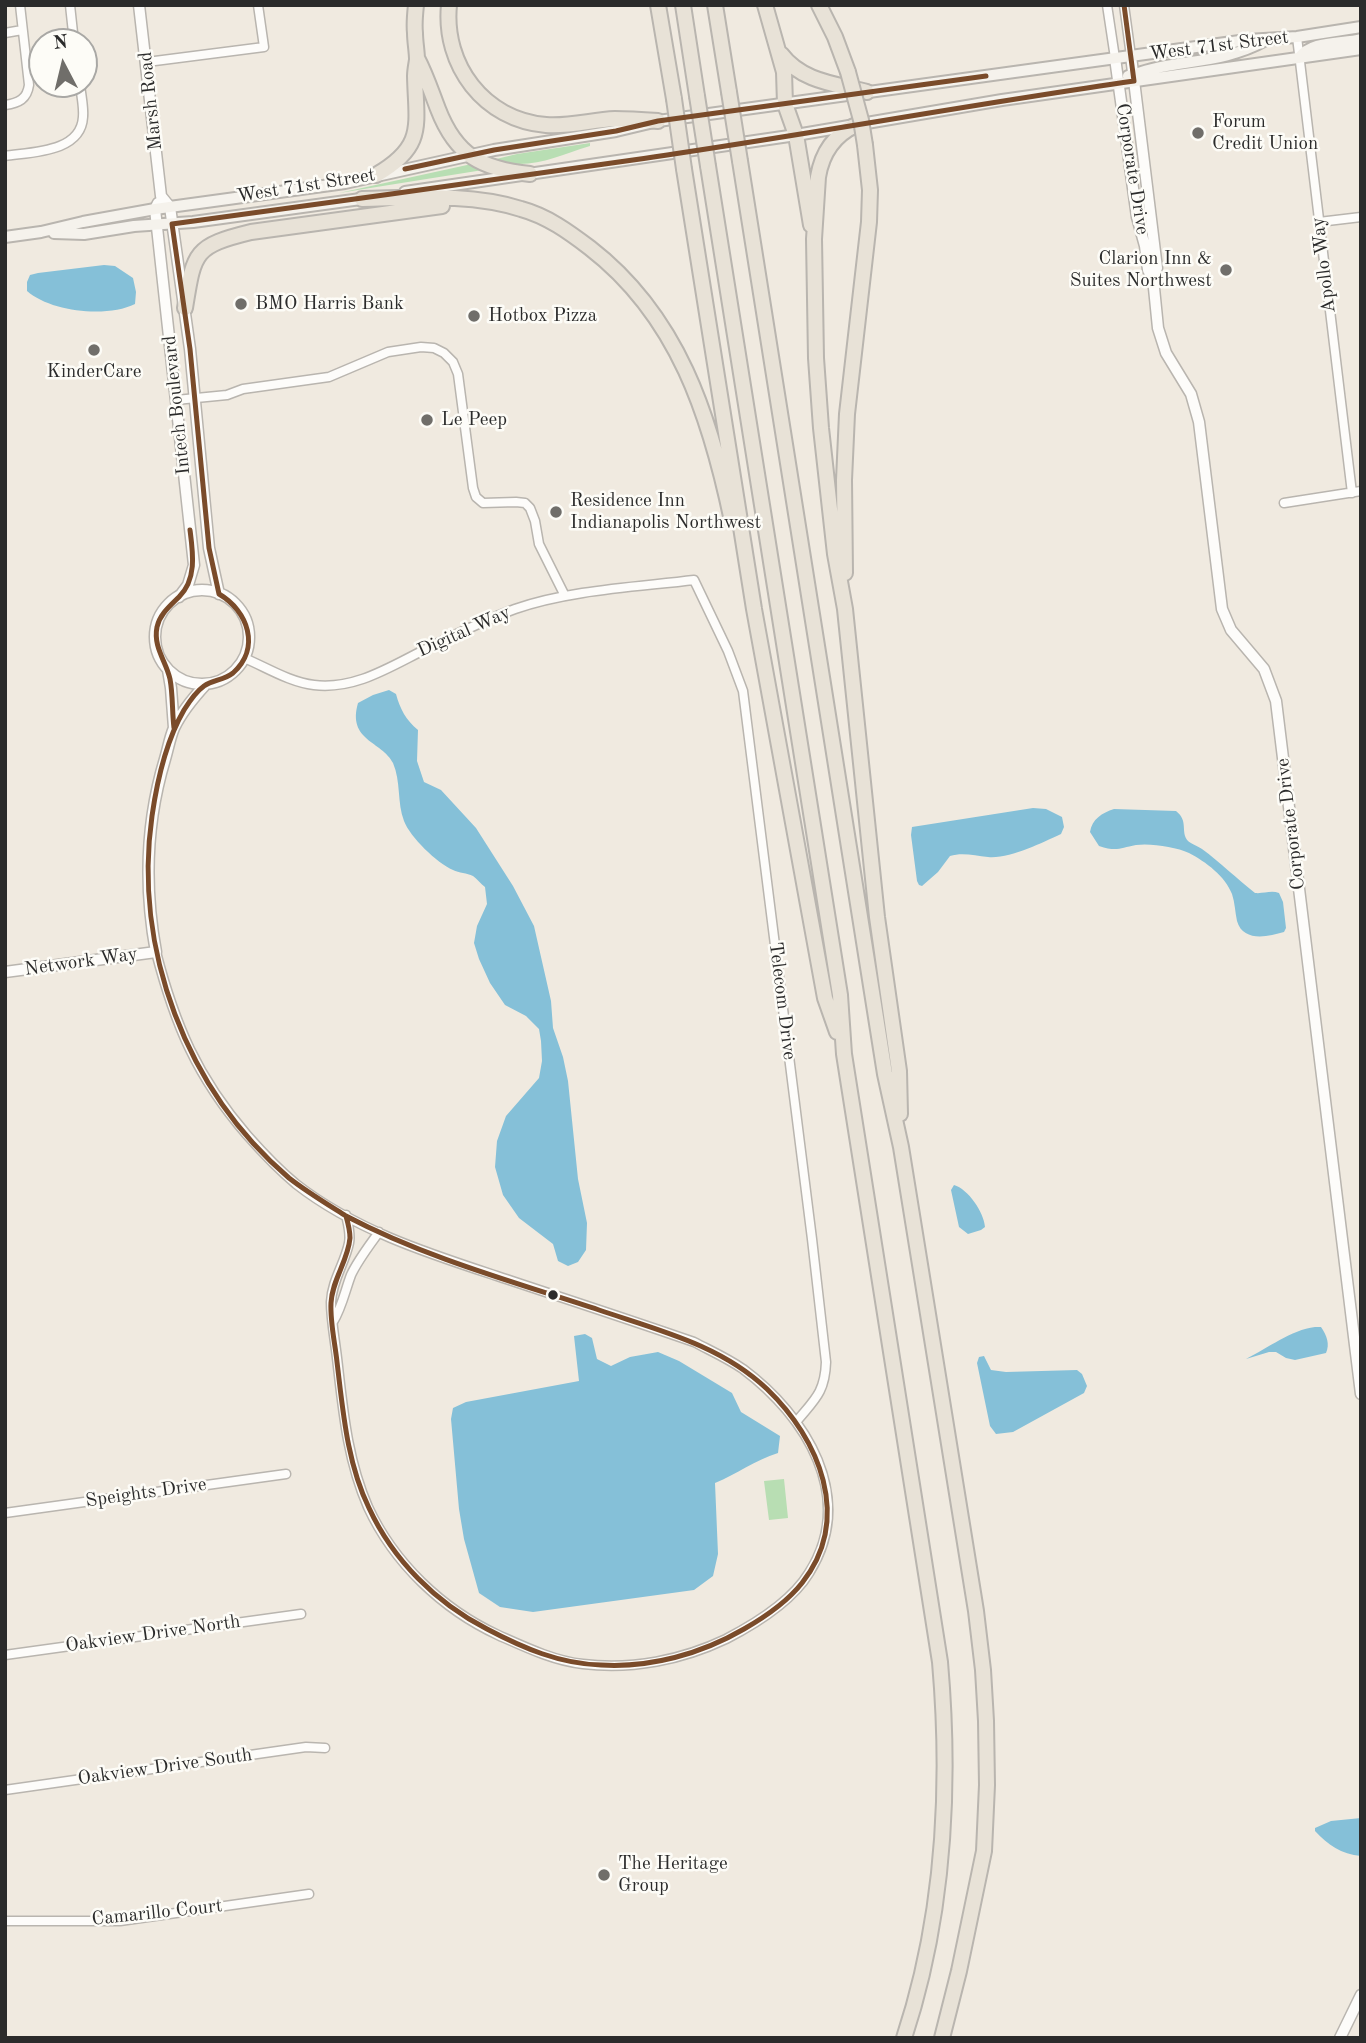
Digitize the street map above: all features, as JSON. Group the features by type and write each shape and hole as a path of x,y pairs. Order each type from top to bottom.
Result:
{"highway":[{"path":"376,175 389,168 408,149 416,128 416,5"},
{"path":"449,5 451,45 461,71 478,93 499,111 524,121 549,125 615,119 658,121"},
{"path":"658,5 754,609 825,998 844,1054"},
{"path":"682,5 840,995 844,1054 940,1662 945,1724 945,1817 933,1916 916,1999 904,2038"},
{"path":"715,5 885,1074 901,1147 976,1611 985,1695 987,1785 984,1851 962,1961 942,2038"},
{"path":"765,5 784,72 785,104 796,135 814,239"},
{"path":"820,5 848,72 861,120 869,174 870,207 846,431 845,609"},
{"path":"777,45 787,61 805,75 867,92"},
{"path":"417,58 427,76 444,124 454,140 479,162 501,170 530,174"},
{"path":"856,125 834,140 819,167 814,239 816,349 821,429 835,554 845,609 877,917 899,1071 901,1147"},
{"path":"362,199 460,198 486,201 535,214 573,235 632,286 678,355 704,413 719,462 739,557 754,609"},
{"path":"185,308 190,274 201,250 222,239 251,232 458,206 482,207 516,215 573,235"}],"main road":[{"name":"West 71st Street","path":"5,237 155,209 345,183 470,155 616,131 658,121 1247,40 1297,37 1361,27"},
{"path":"1299,58 1311,47 1361,39"},
{"path":"1133,78 1159,68 1221,58 1249,50 1267,40"},
{"name":"West 71st Street","path":"41,232 84,234 362,199 796,135 1119,83 1133,78 1361,49"}],"street":[{"path":"5,105 19,102 28,92 20,5"},
{"path":"70,5 72,28"},
{"name":"Marsh Road","path":"139,5 161,196"},
{"path":"147,62 264,47 258,5"},
{"path":"1107,5 1115,58"},
{"path":"1124,5 1131,56"},
{"path":"5,33 22,30"},
{"name":"Apollo Way","path":"1297,37 1356,492"},
{"name":"Corporate Drive","path":"1131,56 1157,268 1153,278"},
{"name":"Corporate Drive","path":"1115,58 1137,217 1148,270 1153,278 1161,340 1185,383 1197,413 1222,609 1231,630 1264,669 1276,701 1361,1394"},
{"path":"5,156 59,148 67,143 82,123 81,98"},
{"path":"155,209 161,196 170,207"},
{"name":"Intech Boulevard","path":"170,207 185,308 209,548 219,594"},
{"name":"Intech Boulevard","path":"155,209 194,565 188,585 179,597"},
{"path":"1319,222 1361,217"},
{"path":"176,400 227,395 243,389 329,377 388,352 421,347 438,349 451,359 458,374 476,496 483,503 516,502 525,503 530,508 539,544 565,596"},
{"path":"1284,503 1356,492"},
{"name":"Digital Way","path":"244,658 292,679 328,686 343,685 370,677 517,608 565,596 694,580"},
{"name":"Telecom Drive","path":"694,580 728,651 743,691 813,1239 826,1362 825,1380 818,1395 796,1422"},
{"path":"167,669 186,681 206,684 230,675 244,658 249,640 246,622 237,606 219,594 198,591 179,597 163,611 156,632 157,650 167,669 174,728"},
{"path":"206,684 188,705 174,728 158,783 149,841 149,897 156,952 169,1001 184,1039 207,1082 262,1152 285,1175 304,1190 379,1233 419,1250 706,1348 754,1378 796,1422 817,1457 825,1481 830,1513 821,1549 809,1574 787,1598 761,1619 702,1650 664,1661 622,1665 571,1663 526,1647 475,1624 444,1603 418,1579 395,1552 369,1509 351,1459 346,1437 331,1303 333,1289 350,1242 346,1215"},
{"name":"Network Way","path":"5,972 156,952"},
{"path":"333,1322 340,1312 352,1273 367,1247 379,1233"},
{"name":"Speights Drive","path":"5,1513 286,1474"},
{"name":"Oakview Drive North","path":"5,1655 301,1614"},
{"name":"Oakview Drive South","path":"5,1790 306,1747 325,1748"},
{"name":"Camarillo Court","path":"5,1921 120,1921 309,1894"},
{"path":"1340,2038 1361,1995"}],"green space":[{"path":"590,143 590,146 531,163 492,160 517,154"},
{"path":"467,165 483,170 339,193"},
{"path":"784,1479 788,1518 769,1520 764,1481"}],"water":[{"path":"104,265 115,266 133,278 135,304 110,311 80,311 50,304 27,291 30,275"},
{"path":"389,690 396,694 404,714 418,730 417,761 424,782 441,790 476,828 513,886 534,926 551,1001 553,1028 568,1081 578,1179 587,1223 586,1250 578,1262 568,1266 558,1261 553,1244 519,1218 503,1195 495,1167 497,1141 506,1116 539,1078 542,1061 539,1029 526,1016 505,1005 490,983 479,959 474,943 477,926 487,904 485,887 473,876 439,862 412,834 402,814 393,763 361,733 357,725 358,703"},
{"path":"1033,808 1046,809 1062,817 1064,827 1061,834 1006,856 950,856 938,872 922,886 919,885 912,827"},
{"path":"1114,809 1176,811 1182,819 1189,842 1209,854 1255,893 1279,893 1283,902 1286,928 1284,932 1256,936 1244,932 1237,921 1232,894 1225,881 1208,865 1189,853 1156,845 1114,849 1099,846 1090,832 1091,827 1098,817"},
{"path":"954,1185 965,1191 978,1208 985,1227 981,1230 968,1234 959,1227 951,1190"},
{"path":"1321,1327 1326,1337 1326,1353 1295,1360 1269,1352 1246,1359 1288,1336"},
{"path":"585,1334 592,1338 597,1359 611,1366 630,1357 658,1352 679,1361 732,1393 741,1412 780,1436 778,1453 715,1483 718,1554 713,1576 694,1590 533,1612 500,1607 479,1593 464,1539 451,1419 453,1408 466,1402 579,1381 574,1336"},
{"path":"984,1356 991,1370 1077,1370 1082,1374 1087,1386 1084,1393 1013,1432 996,1434 990,1426 977,1363 979,1357"},
{"path":"1361,1818 1361,1856 1335,1848 1315,1831 1315,1828 1331,1821"}],"transit line":[{"path":"346,1216 289,1178 253,1143 221,1103 195,1060 175,1014 160,966 151,916 148,866 152,816 167,748 191,700 204,686 233,673 242,663 249,642 244,620 229,601 219,594 209,548 190,349 172,224 696,151 1134,81 1124,5"},
{"path":"405,169 658,121 986,76"},
{"path":"174,728 170,679 156,634 160,618 189,582 192,565 190,530"},
{"path":"346,1216 439,1257 688,1340 730,1361 749,1374 786,1409 802,1431 823,1480 827,1506 825,1532 817,1558 802,1583 790,1597 768,1614 728,1638 675,1658 638,1664 586,1664 556,1658 501,1636 450,1606 418,1578 390,1545 369,1508 351,1455 331,1310 334,1286 349,1246 346,1216"}],"place":[{"name":"Forum Credit Union","path":"1198,133"},
{"name":"Clarion Inn & Suites Northwest","path":"1226,270"},
{"name":"BMO Harris Bank","path":"241,304"},
{"name":"Hotbox Pizza","path":"474,316"},
{"name":"KinderCare","path":"94,350"},
{"name":"Le Peep","path":"427,420"},
{"name":"Residence Inn Indianapolis Northwest","path":"556,512"},
{"name":"The Heritage Group","path":"604,1875"}]}
